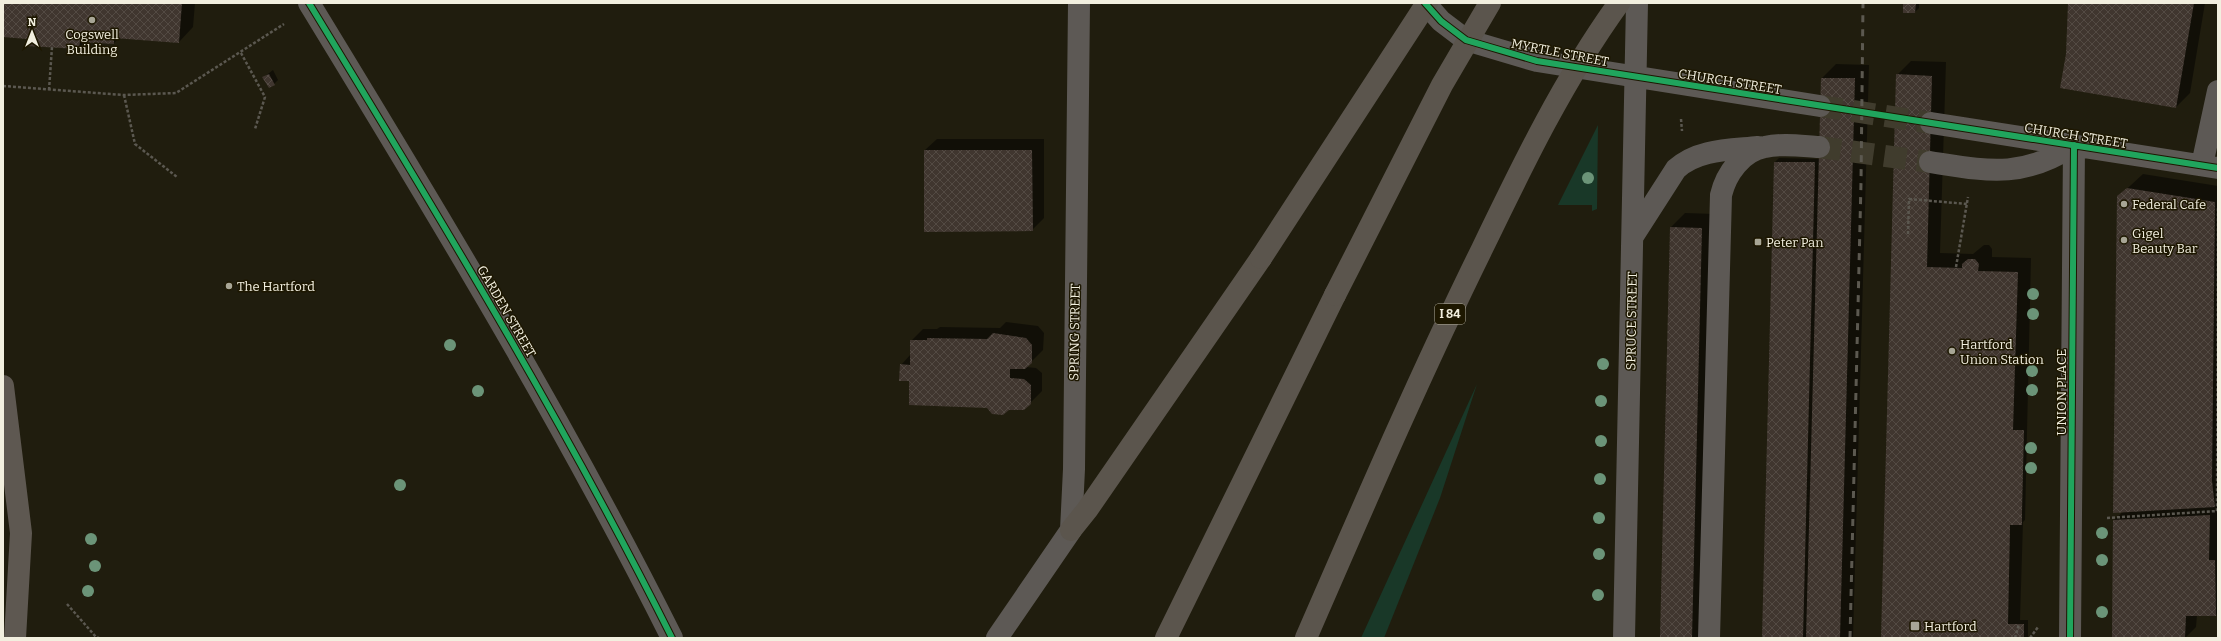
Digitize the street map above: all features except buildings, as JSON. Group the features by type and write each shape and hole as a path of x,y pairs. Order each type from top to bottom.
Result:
{"highway":[{"path":"1071,530 1113,473 1261,258 1426,3"},
{"path":"1166,638 1335,295 1442,85 1490,3"},
{"name":"I 84","path":"1306,638 1409,403 1492,226 1568,83 1619,3"}],"main road":[{"path":"3,386 21,533 15,638"}],"street":[{"name":"GARDEN STREET","path":"309,3 440,217 522,358 615,525 672,638"},
{"name":"SPRING STREET","path":"1071,530 1074,469 1079,3"},
{"name":"MYRTLE STREET","path":"1426,3 1441,21 1466,40 1537,61 1636,77"},
{"name":"SPRUCE STREET","path":"1624,638 1637,3"},
{"name":"CHURCH STREET","path":"1636,77 1820,106"},
{"path":"2210,166 2218,91"},
{"name":"CHURCH STREET","path":"1931,123 2210,166"},
{"path":"1930,162 1975,170 2010,171 2038,165 2056,157 2074,145"},
{"name":"UNION PLACE","path":"2070,638 2074,145"},
{"path":"1633,236 1676,170 1682,164 1696,156 1712,152 1764,147 1819,147"},
{"path":"1708,638 1720,204 1725,179 1728,173 1743,158 1764,147"},
{"path":"997,638 1071,530"}],"path":[{"path":"3,86 124,96 176,93 284,24"},
{"path":"49,90 52,47"},
{"path":"240,53 265,97 255,129"},
{"path":"124,96 135,144 177,177"},
{"path":"1681,119 1683,133"},
{"path":"1956,268 1968,196"},
{"path":"1908,234 1909,199 1967,204"},
{"path":"2107,518 2217,510 2218,208"},
{"path":"67,604 96,637 100,638"},
{"path":"2015,638 2018,624"},
{"path":"2030,638 2038,627"}],"green space":[{"path":"1598,125 1597,209 1592,211 1592,205 1558,205"},
{"path":"1477,384 1440,498 1384,638 1361,638"}],"tunnel":[{"path":"1820,106 1931,123"},
{"path":"1819,147 1930,162"}],"railway":[{"path":"1850,638 1861,183 1863,3"}],"cycle path":[{"path":"309,3 404,159 543,396 672,638"},
{"path":"1425,3 1441,21 1466,40 1537,61 2218,168"},
{"path":"2070,638 2074,145"}],"place":[{"name":"Cogswell Building","path":"92,20"},
{"name":"Federal Cafe","path":"2124,204"},
{"name":"Gigel Beauty Bar","path":"2124,240"},
{"name":"Peter Pan","path":"1758,242"},
{"name":"The Hartford","path":"229,286"},
{"name":"Hartford Union Station","path":"1952,351"},
{"name":"Hartford","path":"1915,626"}]}
